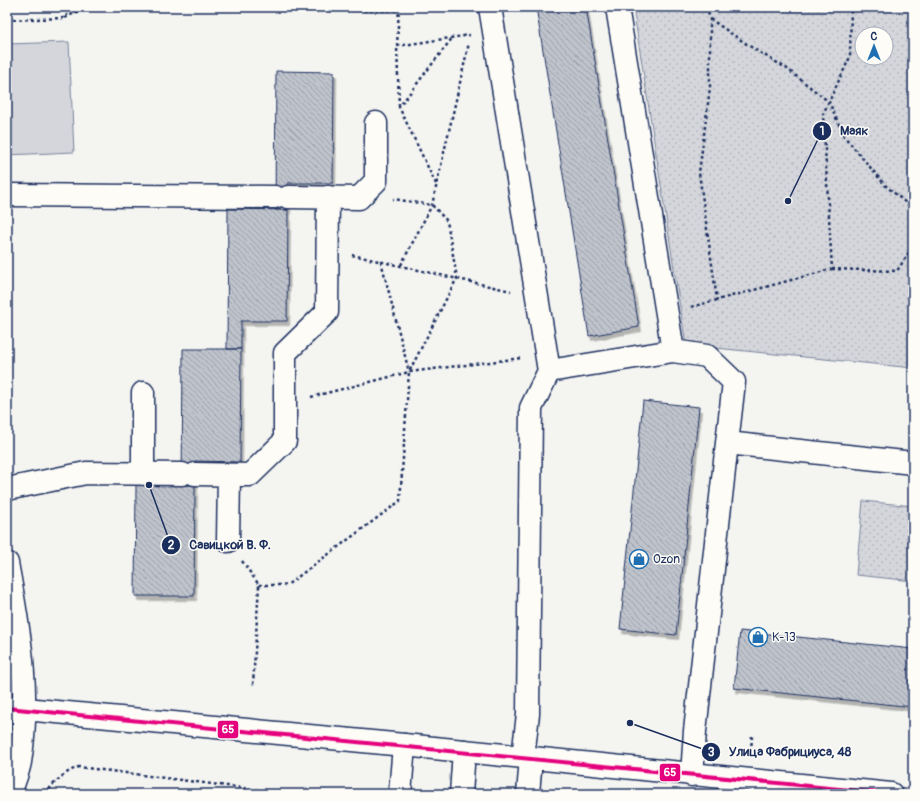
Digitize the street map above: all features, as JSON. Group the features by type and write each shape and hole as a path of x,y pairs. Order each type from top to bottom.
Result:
{"main road":[{"path":"490,7 548,363 531,408 527,757 528,794"},
{"path":"617,7 673,351"},
{"path":"7,195 359,198 376,181 376,123"},
{"path":"7,489 86,473 250,475 285,441 285,353 328,312 328,197"},
{"path":"548,363 673,351 707,356 734,382 695,731 692,775"},
{"path":"143,393 143,474"},
{"path":"727,443 913,463"},
{"path":"228,541 229,475"},
{"path":"7,563 22,652 16,709 20,763 10,794"},
{"path":"16,709 527,757 692,775 780,789 891,794"},
{"path":"400,794 404,745"},
{"path":"461,794 464,751"}],"path":[{"path":"65,18 72,7"},
{"path":"7,20 65,18 86,7"},
{"path":"306,7 312,11 399,9 397,46 399,107 436,184"},
{"path":"706,7 710,18 710,88 699,173 716,300 832,269 897,271 913,246"},
{"path":"832,269 823,114 850,57 851,7"},
{"path":"710,18 754,49 786,68 829,102 844,136 885,185 913,209"},
{"path":"397,46 471,34 432,205 401,265"},
{"path":"376,123 399,107 453,37"},
{"path":"362,194 432,205 447,221 457,278 409,372"},
{"path":"328,250 518,292 536,290"},
{"path":"259,585 287,585 400,501 409,372 381,261"},
{"path":"285,403 409,372 548,363"},
{"path":"228,541 259,585 253,684"},
{"path":"751,751 752,736"},
{"path":"46,794 55,782 70,770 79,767 290,794"}],"shaded area":[{"path":"633,7 913,7 913,368 686,345"},
{"path":"69,42 74,152 7,155 7,44"},
{"path":"863,501 913,506 913,581 856,575"}],"building":[{"path":"536,7 586,7 639,327 589,336"},
{"path":"276,71 334,72 333,183 288,183 288,210 275,210"},
{"path":"228,209 288,210 287,321 241,321 241,349 227,349"},
{"path":"183,349 241,349 240,462 195,461 195,485 182,485"},
{"path":"643,401 699,407 676,635 620,629"},
{"path":"136,485 195,485 194,596 135,596"},
{"path":"740,631 913,649 913,707 734,688"}],"transit line":[{"name":"65","path":"7,708 891,794"}],"place":[{"name":"Маяк","path":"788,201"},
{"name":"Савицкой В. Ф.","path":"149,485"},
{"name":"Ozon","path":"639,559"},
{"name":"K-13","path":"758,637"},
{"name":"Улица Фабрициуса, 48","path":"630,723"}]}
